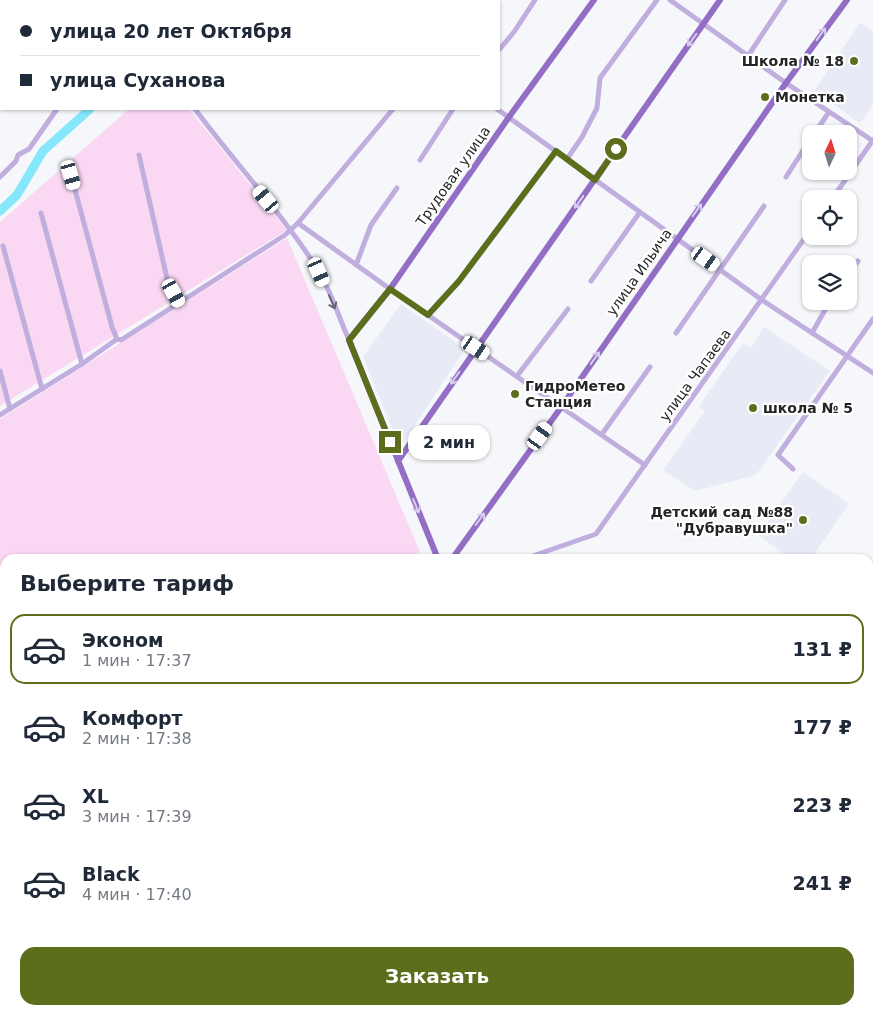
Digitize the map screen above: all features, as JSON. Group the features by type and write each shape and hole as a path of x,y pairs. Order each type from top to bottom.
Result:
{"main road":[{"name":"Трудовая улица","path":"349,340 390,289 509,117 594,0"},
{"path":"398,461 720,0"},
{"name":"улица Ильича","path":"456,554 562,406 786,83 847,0"},
{"path":"349,340 436,554"}],"street":[{"path":"500,49 514,32 535,0"},
{"path":"567,159 582,137 597,108 600,78 657,0"},
{"path":"670,0 786,83 873,141 838,190"},
{"path":"748,56 785,0"},
{"path":"0,177 16,161 18,155 29,149 56,110"},
{"path":"196,110 291,230 319,272 349,340"},
{"path":"0,414 82,364 117,339 121,340 285,235 298,223 392,110"},
{"path":"420,160 452,110"},
{"path":"498,110 762,300 873,373"},
{"path":"820,125 829,112"},
{"path":"428,315 459,281 556,151"},
{"path":"786,177 802,152"},
{"path":"139,155 168,283 180,302"},
{"path":"66,170 71,175 112,327 117,339"},
{"path":"356,265 371,225 397,188"},
{"path":"676,333 764,206"},
{"path":"591,281 640,212"},
{"path":"41,213 82,364"},
{"path":"298,223 644,465"},
{"name":"улица Чапаева","path":"538,554 596,534 802,242"},
{"path":"3,246 42,389"},
{"path":"517,376 568,309"},
{"path":"812,333 825,310"},
{"path":"793,469 778,455 873,319"},
{"path":"602,434 650,367"},
{"path":"0,371 10,409"}],"shaded area":[{"name":"Школа № 18","path":"860,23 873,31 873,105 860,123 814,91"},
{"path":"128,110 190,110 287,230 0,406 0,222"},
{"path":"287,238 420,552 416,554 0,554 0,419"},
{"path":"401,304 465,349 400,448 363,357"},
{"name":"школа № 5","path":"764,327 830,371 756,475 695,491 663,470 705,411 699,406 743,343 751,348"},
{"name":"Детский сад №88 \"Дубравушка\"","path":"803,472 849,504 814,554 784,554 758,535"}],"waterway":[{"path":"0,211 17,195 43,151 89,110"}],"place":[{"name":"Школа № 18","path":"854,61"},
{"name":"Монетка","path":"765,97"},
{"name":"ГидроМетео Станция","path":"515,394"},
{"name":"школа № 5","path":"753,408"},
{"name":"Детский сад №88 \"Дубравушка\"","path":"803,520"}],"route":[{"path":"390,442 349,340 390,289 428,315 459,281 556,151 595,180 616,149"}]}
